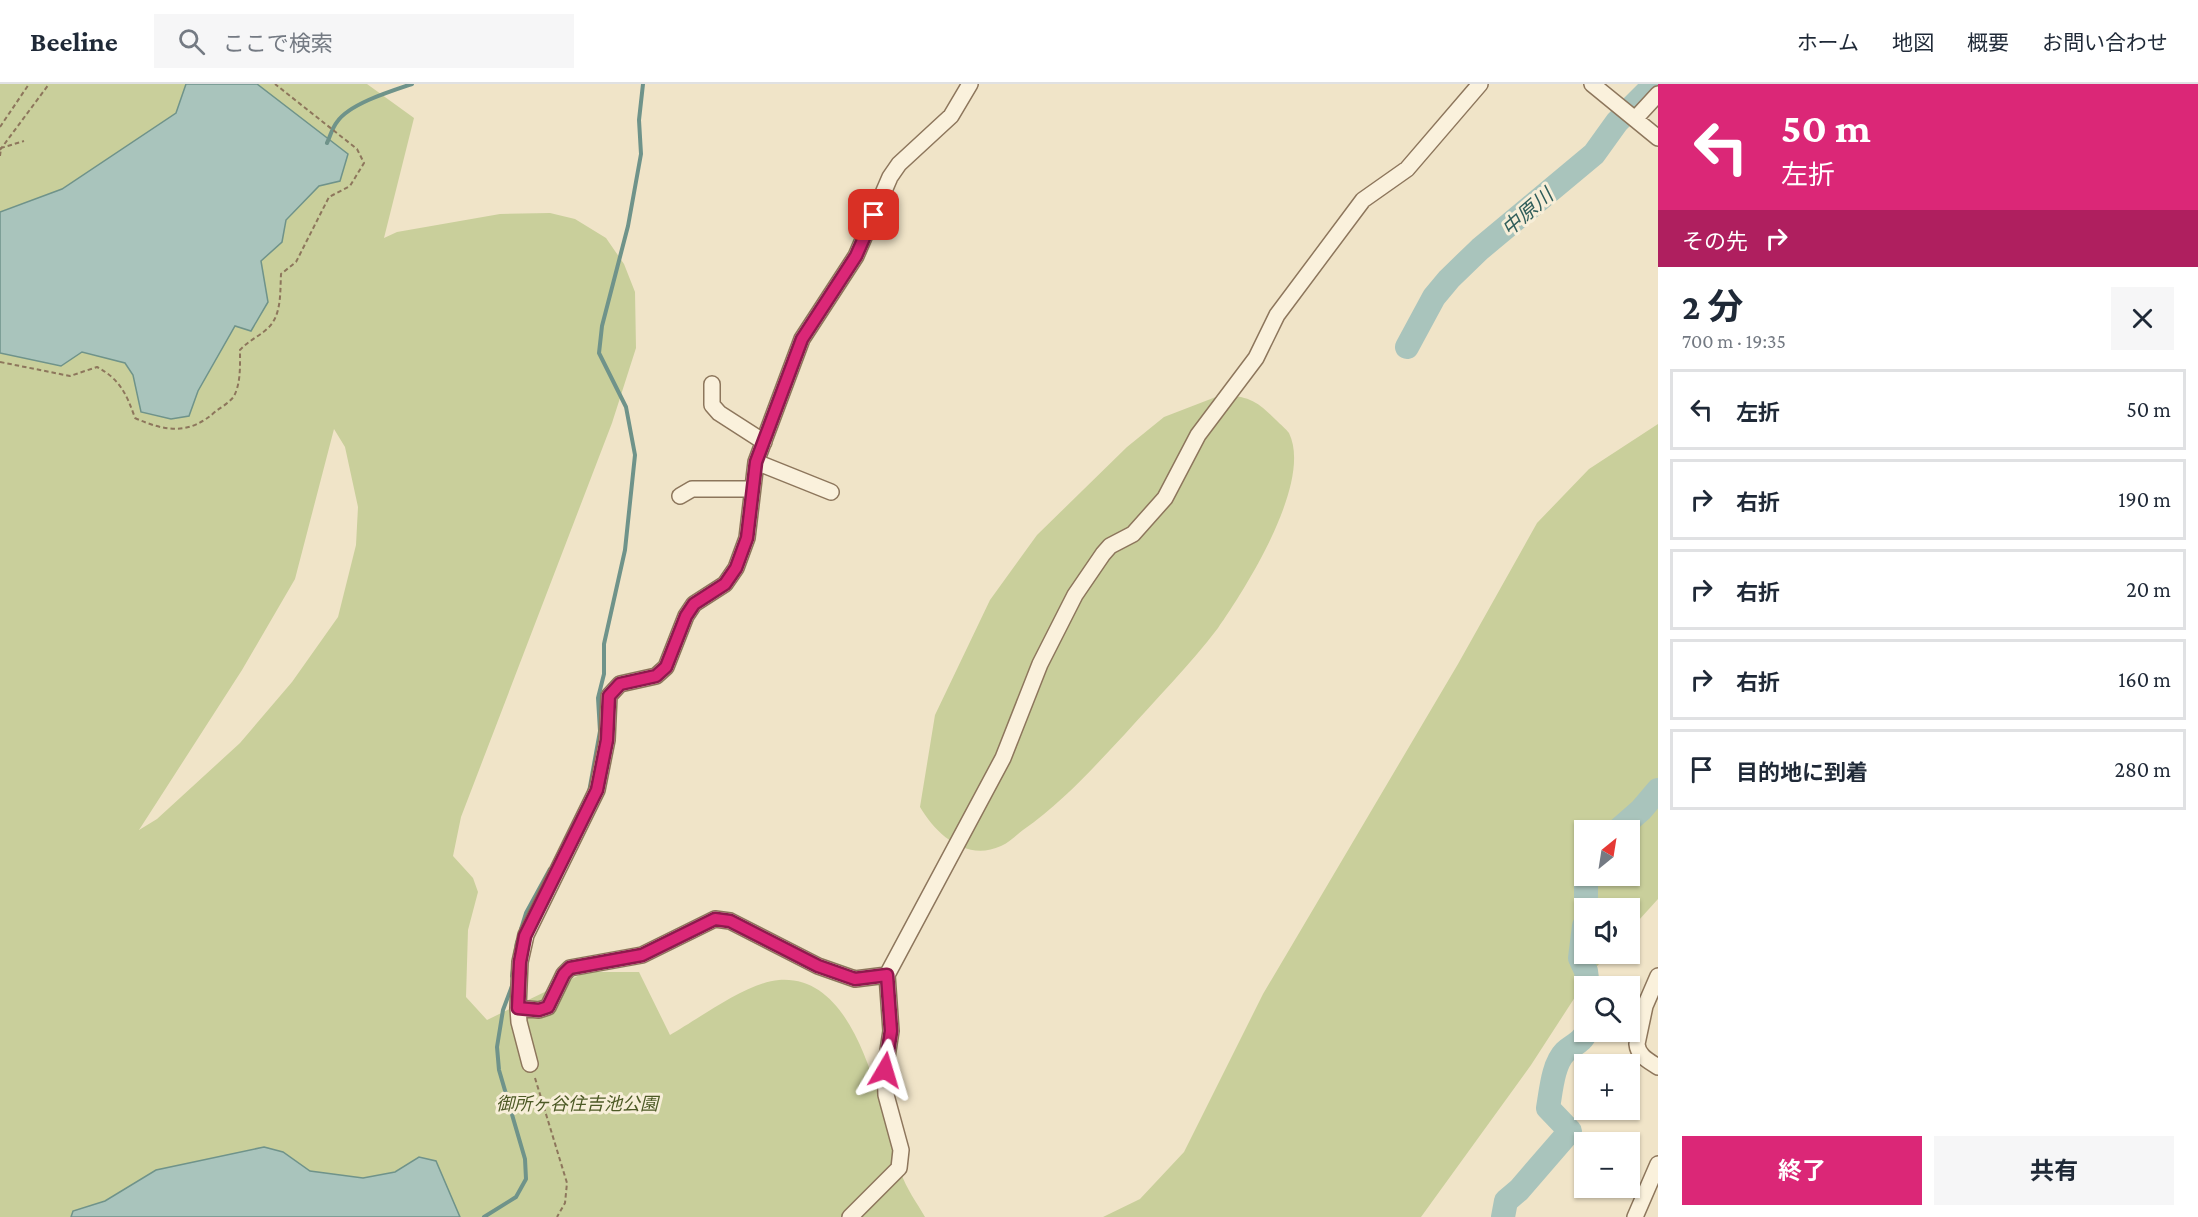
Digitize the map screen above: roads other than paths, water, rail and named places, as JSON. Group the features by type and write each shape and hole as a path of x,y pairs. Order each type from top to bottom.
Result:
{"street":[{"path":"530,1064 518,1008 520,962 525,936 597,790 607,740 609,696 620,684 656,676 666,667 686,616 694,604 725,584 736,568 747,538 756,462 802,339 856,256 890,177 899,164 951,116 970,84"},
{"path":"850,1217 899,1168 901,1150 886,1095 885,1070 891,1031 887,975 1003,758 1040,664 1091,572 1110,546 1133,534 1165,498 1198,435 1256,358 1277,315 1363,201 1407,169 1480,84"},
{"path":"1592,84 1658,138"},
{"path":"1635,119 1658,94"},
{"path":"712,384 712,405 718,413 764,442"},
{"path":"756,462 831,492"},
{"path":"680,496 692,489 752,489"},
{"path":"518,1008 539,1010 548,1007 564,974 570,968 642,955 715,919 730,921 818,966 855,979 887,975"},
{"path":"1658,976 1645,1006 1637,1044 1643,1057 1658,1067"},
{"path":"1635,1217 1658,1164"}],"water":[{"path":"186,84 257,84 348,154 340,181 319,186 286,220 282,242 261,261 268,302 251,331 235,326 198,391 189,416 171,419 141,412 133,375 125,363 82,352 61,366 0,353 0,212 62,189 176,113"},
{"path":"264,1147 283,1152 310,1171 363,1178 395,1172 419,1157 436,1161 460,1217 71,1217 73,1211 105,1201 156,1170"}],"waterway":[{"path":"327,143 335,124 351,109 412,84"},
{"path":"589,792 600,731 598,698 604,674 604,644 625,550 635,455 626,407 599,353 602,326 628,226 641,154 639,120 643,84"},
{"name":"中原川","path":"1407,347 1434,297 1449,279 1480,249 1594,154 1617,122 1655,84"},
{"path":"1630,820 1658,790"},
{"path":"521,929 526,913 550,869"},
{"path":"1586,886 1586,898"},
{"path":"512,976 517,942"},
{"path":"1583,964 1587,976"},
{"path":"484,1217 516,1197 526,1179 525,1159 499,1070 497,1047 503,1010 512,986"},
{"path":"1503,1217 1506,1201 1519,1190 1570,1131 1548,1108 1558,1063 1568,1049 1578,1042"}],"park label":[{"name":"御所ヶ谷住吉池公園","path":"577,1104"}]}
